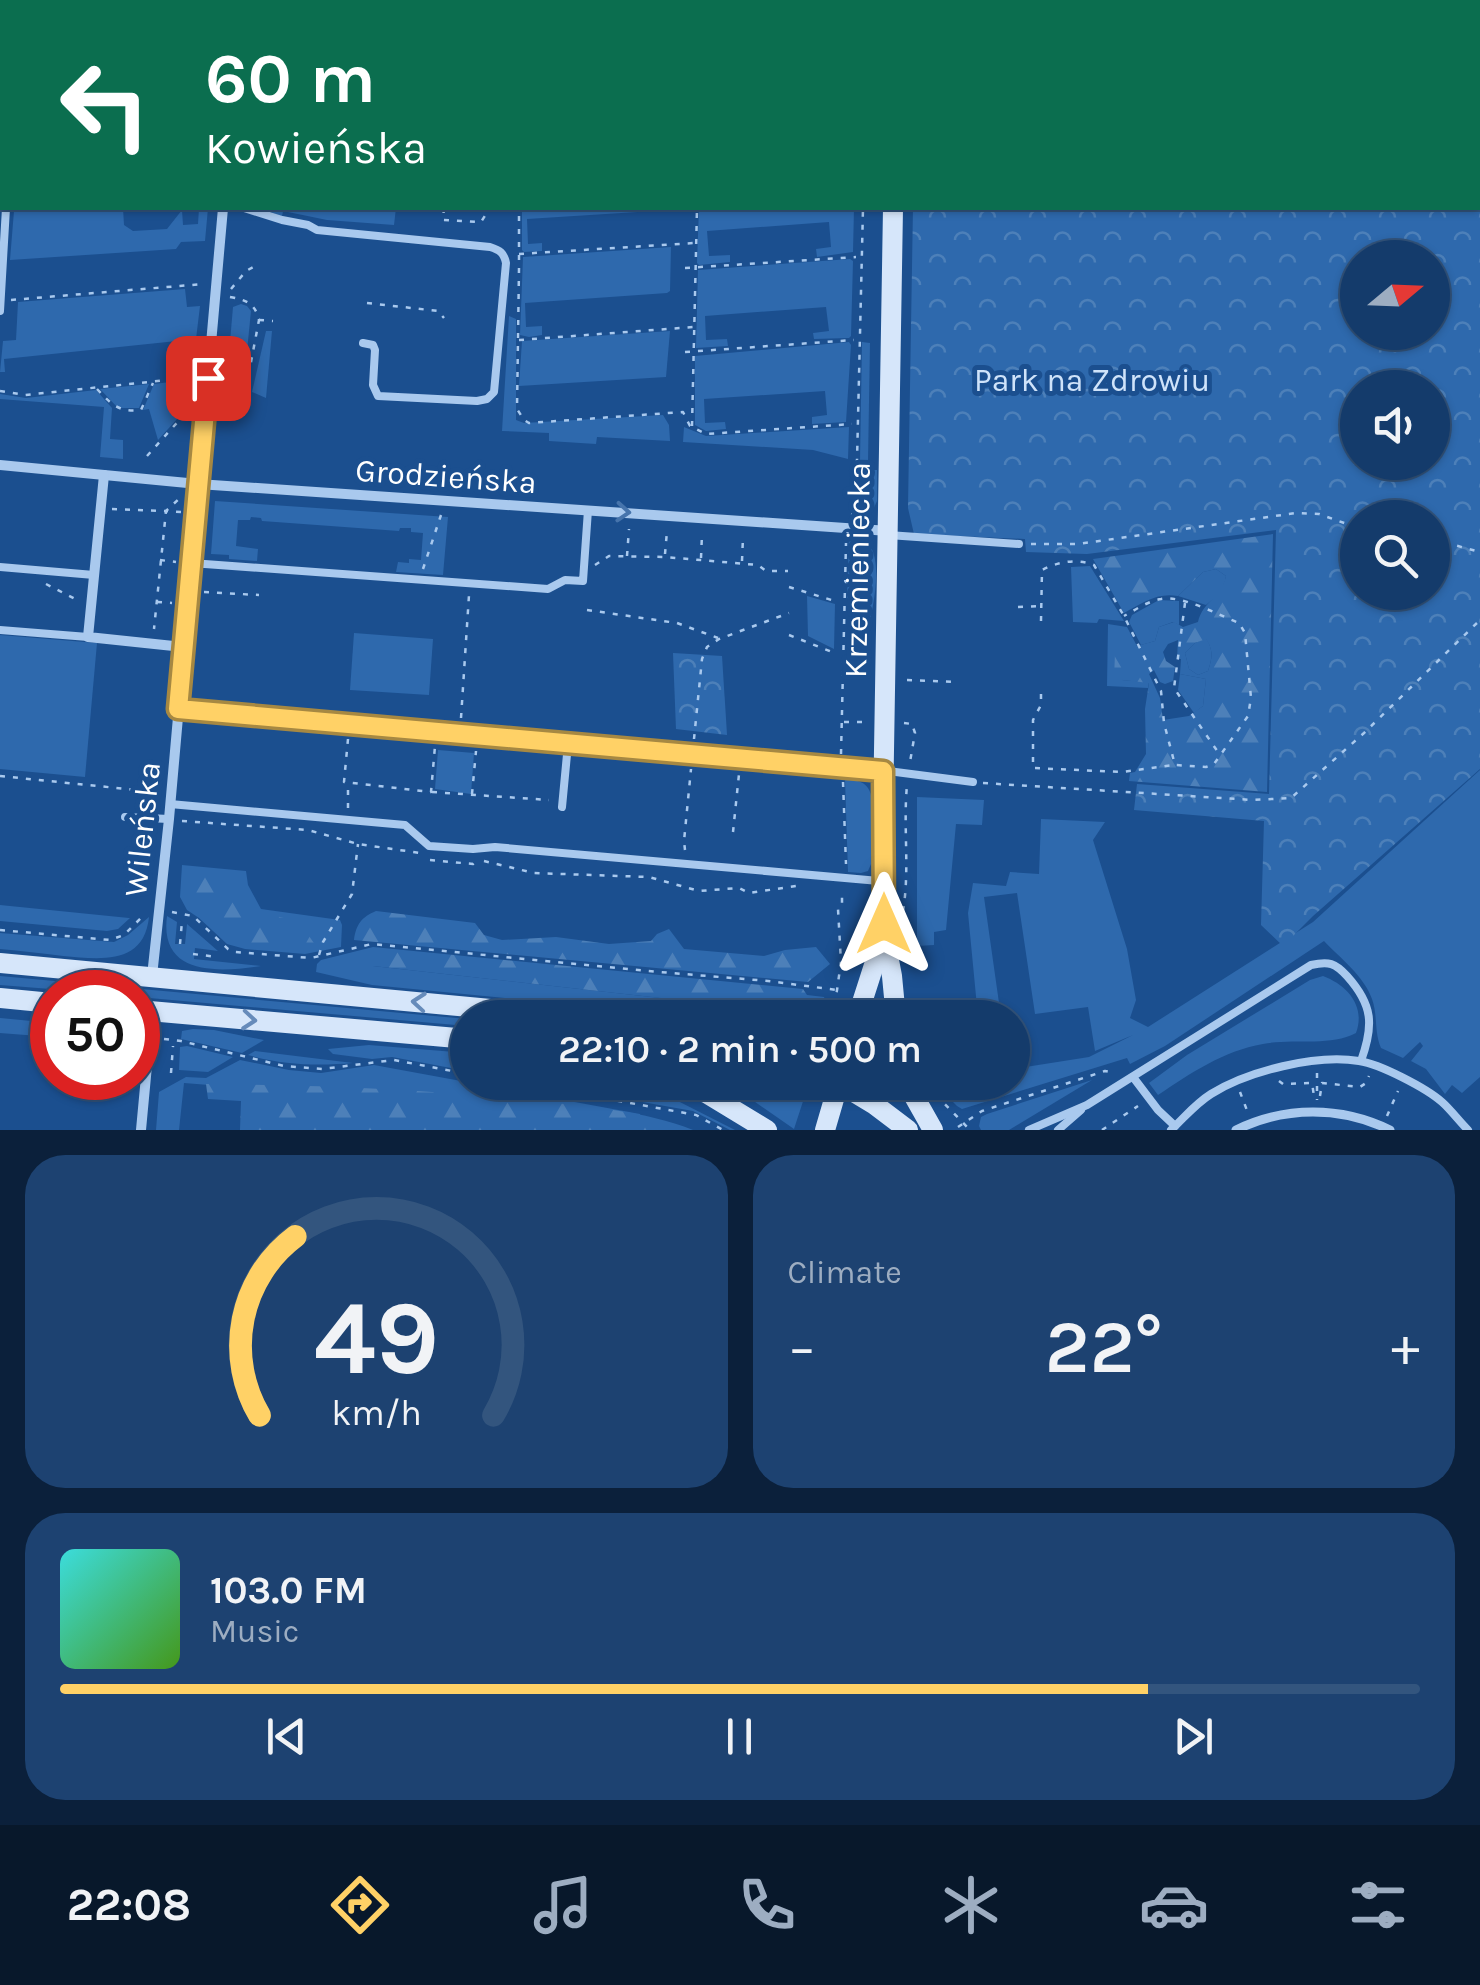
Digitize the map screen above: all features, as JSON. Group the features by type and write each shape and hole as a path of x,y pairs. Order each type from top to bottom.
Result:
{"main road":[{"name":"Krzemieniecka","path":"893,210 883,771 884,935 894,1000"},
{"name":"Krzemieniecka","path":"863,1000 884,935"},
{"path":"0,962 87,970"},
{"path":"160,977 450,1005"},
{"path":"0,998 30,1001"},
{"path":"160,1012 450,1037"},
{"path":"716,1100 767,1130"},
{"path":"825,1130 833,1100"},
{"path":"863,1100 905,1129"},
{"path":"905,1100 905,1129"},
{"path":"916,1100 934,1130"}],"street":[{"name":"Wileńska","path":"153,970 222,210"},
{"name":"Grodzieńska","path":"0,465 198,484 888,533"},
{"path":"104,475 88,637 184,647"},
{"path":"178,709 883,771"},
{"path":"142,1130 143,1100"},
{"path":"1236,1130 1275,1116 1309,1112 1356,1117 1390,1130"}],"lane":[{"path":"0,311 6,210"},
{"path":"250,210 317,230 490,247 504,257 494,392 488,399 378,396 372,385 375,350 373,345 363,343"},
{"path":"191,563 548,589 565,580 583,581 588,510"},
{"path":"888,533 1019,544"},
{"path":"0,568 94,575"},
{"path":"0,630 88,637"},
{"path":"562,807 568,744"},
{"path":"883,771 973,782"},
{"path":"170,804 405,826 429,846 495,847 884,881"},
{"path":"125,817 169,819"},
{"path":"1029,1130 1087,1105 1311,965 1330,962 1338,966 1366,1000 1370,1019 1361,1061"},
{"path":"1133,1077 1173,1128 1213,1093 1248,1076 1307,1062 1361,1061 1404,1078 1440,1100 1468,1130"},
{"path":"1058,1130 1087,1105"}],"path":[{"path":"444,210 444,220 482,222 489,210"},
{"path":"519,210 517,409 524,420 683,412 692,427 706,434 852,424"},
{"path":"692,427 697,210"},
{"path":"835,1000 841,962 838,909 846,873 842,722 848,529 856,503 863,210"},
{"path":"519,254 696,243"},
{"path":"685,268 856,256"},
{"path":"230,289 246,270 257,265"},
{"path":"1,300 204,284"},
{"path":"230,297 249,302 259,320 244,404"},
{"path":"367,303 438,311 444,318"},
{"path":"650,319 650,330"},
{"path":"259,320 272,321"},
{"path":"518,340 694,326"},
{"path":"685,352 854,340"},
{"path":"0,391 24,395 196,376 208,378"},
{"path":"96,388 114,407 135,411 141,410 153,382"},
{"path":"146,456 193,404"},
{"path":"154,636 166,512 184,495"},
{"path":"108,508 182,512"},
{"path":"419,580 441,514"},
{"path":"1019,544 1078,544 1296,514 1319,514 1340,522"},
{"path":"627,556 628,528"},
{"path":"665,557 667,531"},
{"path":"701,560 702,534"},
{"path":"742,564 743,537"},
{"path":"1450,544 1480,552"},
{"path":"584,573 610,556 758,565 766,571 788,572"},
{"path":"160,560 178,562"},
{"path":"1041,621 1042,570 1054,563 1094,565 1161,690 1174,765"},
{"path":"40,581 90,606"},
{"path":"461,718 470,584"},
{"path":"789,588 838,602"},
{"path":"204,592 260,595"},
{"path":"1041,694 1041,705 1033,720 1034,768 1122,772 1214,764 1248,716 1246,633 1239,623 1167,598 1156,599 1124,616"},
{"path":"157,602 174,603"},
{"path":"1185,602 1174,688 1221,756"},
{"path":"1018,606 1041,606"},
{"path":"587,610 677,622 719,639"},
{"path":"694,740 702,659 707,647 789,612"},
{"path":"973,782 1253,800 1291,798 1480,620"},
{"path":"789,635 837,654"},
{"path":"906,680 955,682"},
{"path":"842,722 874,722"},
{"path":"897,722 910,723 914,730 904,810 907,884 902,919"},
{"path":"348,739 344,782 553,801"},
{"path":"431,792 435,746"},
{"path":"472,795 476,751"},
{"path":"683,886 691,770"},
{"path":"734,832 739,774"},
{"path":"0,776 157,792"},
{"path":"348,783 348,819"},
{"path":"319,957 323,942 352,894 358,844"},
{"path":"167,912 189,913 235,952 311,958 372,944 768,980 836,990"},
{"path":"0,930 110,940 124,935 150,913"},
{"path":"180,944 182,921"},
{"path":"193,954 217,958"},
{"path":"181,1041 284,1066 322,1070 394,1060 450,1071"},
{"path":"171,1074 173,1046"},
{"path":"1317,1095 1322,1083 1360,1087 1373,1066"},
{"path":"958,1127 982,1111 1105,1071 1133,1077"},
{"path":"1317,1082 1317,1095"},
{"path":"1283,1084 1312,1083 1317,1095"},
{"path":"1241,1094 1245,1106"},
{"path":"1102,1130 1150,1099"},
{"path":"614,1100 696,1115 723,1130"},
{"path":"941,1100 970,1130"},
{"path":"1390,1108 1393,1101"}],"green space":[{"path":"123,210 124,225 133,231 167,229 182,210 183,225 198,224 199,210 208,210 205,241 181,242 176,249 10,260 14,211"},
{"path":"266,210 396,210 394,225 327,220 283,211 282,217"},
{"path":"522,210 669,210 527,219 528,244 542,243 542,251 522,250"},
{"path":"699,210 854,210 853,252 817,257 816,249 831,247 829,222 707,231 709,256 730,255 730,262 697,263"},
{"name":"Park na Zdrowiu","path":"913,210 1480,210 1480,769 1283,946 1261,925 1264,821 1134,810 1137,784 1269,794 1276,530 1087,554 1026,552 1025,539 914,534 908,508"},
{"path":"671,247 667,293 525,303 526,327 542,326 542,335 520,335 523,257"},
{"path":"853,261 849,338 814,339 813,333 829,331 826,307 705,316 706,340 727,339 728,346 696,348 698,270"},
{"path":"185,289 187,307 200,306 196,339 4,359 5,372 0,372 3,341 16,340 18,302"},
{"path":"241,304 251,311 243,391 226,388 233,307"},
{"path":"509,316 516,319 516,420 524,423 663,415 669,425 670,441 597,437 596,444 549,441 549,433 502,431"},
{"path":"266,331 272,331 266,398 252,392"},
{"path":"670,331 666,377 519,386 522,341"},
{"path":"849,342 846,422 812,424 812,417 827,415 825,391 704,399 705,423 725,422 726,429 706,431 695,425 695,356"},
{"path":"862,342 870,343 868,461 860,460"},
{"path":"178,381 178,394 171,394 171,409 180,409 181,399 188,399 188,407 158,440 149,409 143,410 154,384"},
{"path":"149,384 139,408 118,408 100,389"},
{"path":"96,390 112,408 110,439 123,440 123,459 100,457 104,407 0,399 0,394 26,398"},
{"path":"684,427 706,436 849,427 848,459 813,450 683,442"},
{"path":"861,470 877,470 877,501 872,512 857,509"},
{"path":"215,501 448,517 443,575 396,572 398,562 421,560 423,533 411,532 411,528 399,531 251,517 238,520 236,546 258,549 257,561 211,554"},
{"path":"1273,534 1267,792 1129,781 1130,773 1135,772 1146,754 1149,683 1114,679 1115,653 1128,643 1137,646 1155,641 1159,627 1174,622 1183,627 1198,622 1226,576 1216,569 1203,572 1178,596 1156,597 1124,613 1093,559","holes":["1206,639 1210,662 1208,671 1198,675 1189,669 1185,653","1178,640 1180,674 1206,679 1203,706 1189,716 1163,720 1160,698 1149,674 1154,670 1160,682 1173,681 1175,667 1166,661 1163,652 1168,644"]},
{"path":"849,538 865,541 875,557 876,582 868,628 847,597"},
{"path":"1090,566 1124,621 1073,622 1071,567"},
{"path":"1216,569 1226,576 1225,581 1206,605 1178,596 1203,572"},
{"path":"807,596 835,604 834,649 808,636"},
{"path":"1159,600 1179,601 1179,625 1173,622 1159,627 1155,641 1141,645 1129,622 1132,615"},
{"path":"1108,624 1127,627 1137,646 1122,680 1149,682 1148,688 1107,686"},
{"path":"354,633 433,639 429,695 350,690"},
{"path":"0,635 97,643 85,777 0,769"},
{"path":"1206,638 1210,662 1208,671 1198,675 1189,669 1185,653"},
{"path":"673,653 722,656 727,735 676,729"},
{"path":"1180,674 1206,679 1203,706 1194,713 1178,690"},
{"path":"438,750 474,753 471,794 435,789"},
{"path":"1480,770 1480,1077 1462,1093 1452,1085 1445,1094 1426,1069 1411,1061 1423,1046 1420,1042 1403,1058 1381,1048 1368,991 1358,975 1324,941 1165,1046 1130,1064 1127,1058 1030,1088 1030,1066 1089,1057 1133,1035 1095,1051 1088,1007 1035,1014 1017,893 984,897 999,1000 976,1000 968,913 973,883 1006,886 1010,872 1039,874 1041,819 1105,822 1093,840 1127,949 1136,1000 1130,1018 1148,1027 1313,922"},
{"path":"845,779 866,785 871,794 871,864 868,871 861,873 848,872"},
{"path":"917,797 984,800 982,825 956,824 946,930 934,932 934,945 917,946"},
{"path":"139,829 149,830 143,893 133,892"},
{"path":"182,865 246,871 248,885 261,909 340,920 341,947 305,954 227,944 187,910 180,897"},
{"path":"199,873 241,882 257,911 299,922 316,946 303,950 250,947 230,939 198,913 184,893 185,878"},
{"path":"0,905 130,918 118,929 107,931 0,921"},
{"path":"376,911 475,923 484,935 502,940 556,937 609,944 651,941 669,929 684,949 764,956 816,947 830,964 808,982 354,940 361,922"},
{"path":"167,916 177,922 175,944 185,944 187,924 218,951 195,948 194,959 261,966 211,969 182,960 167,936"},
{"path":"149,917 139,944 118,956 91,958 0,949 0,933 114,942"},
{"path":"373,947 373,966 679,1000 526,1000 372,985 316,972 321,960"},
{"path":"373,947 803,989 807,995 825,1000 679,1000 373,966"},
{"path":"0,976 30,979 30,987 0,985"},
{"path":"1323,976 1340,985 1352,998 1358,1014 1356,1033 1334,1040 1248,1047 1208,1064 1158,1095 1149,1083 1187,1055 1310,980"},
{"path":"160,991 450,1017 450,1025 160,999"},
{"path":"0,1018 30,1021 30,1035 0,1033"},
{"path":"193,1029 264,1040 242,1053 181,1039 182,1031"},
{"path":"369,1045 450,1052 450,1068 392,1057 372,1059 333,1054 328,1049"},
{"path":"180,1047 233,1057 208,1072 179,1070"},
{"path":"255,1051 353,1063 300,1064 248,1055"},
{"path":"240,1060 321,1073 374,1065 450,1079 450,1100 564,1100 640,1114 641,1119 184,1083 179,1130 156,1130 160,1091 186,1077 206,1078"},
{"path":"1092,1080 1009,1130 981,1130 979,1126 981,1117 987,1114"},
{"path":"206,1084 371,1088 450,1094 450,1100 522,1100 615,1110 693,1130 240,1130 241,1101 208,1099"},
{"path":"631,1100 676,1100 735,1130 693,1111"},
{"path":"752,1100 803,1100 794,1129"},
{"path":"951,1100 991,1100 962,1109"}],"route":[{"path":"208,378 178,709 883,771 884,924"}]}
